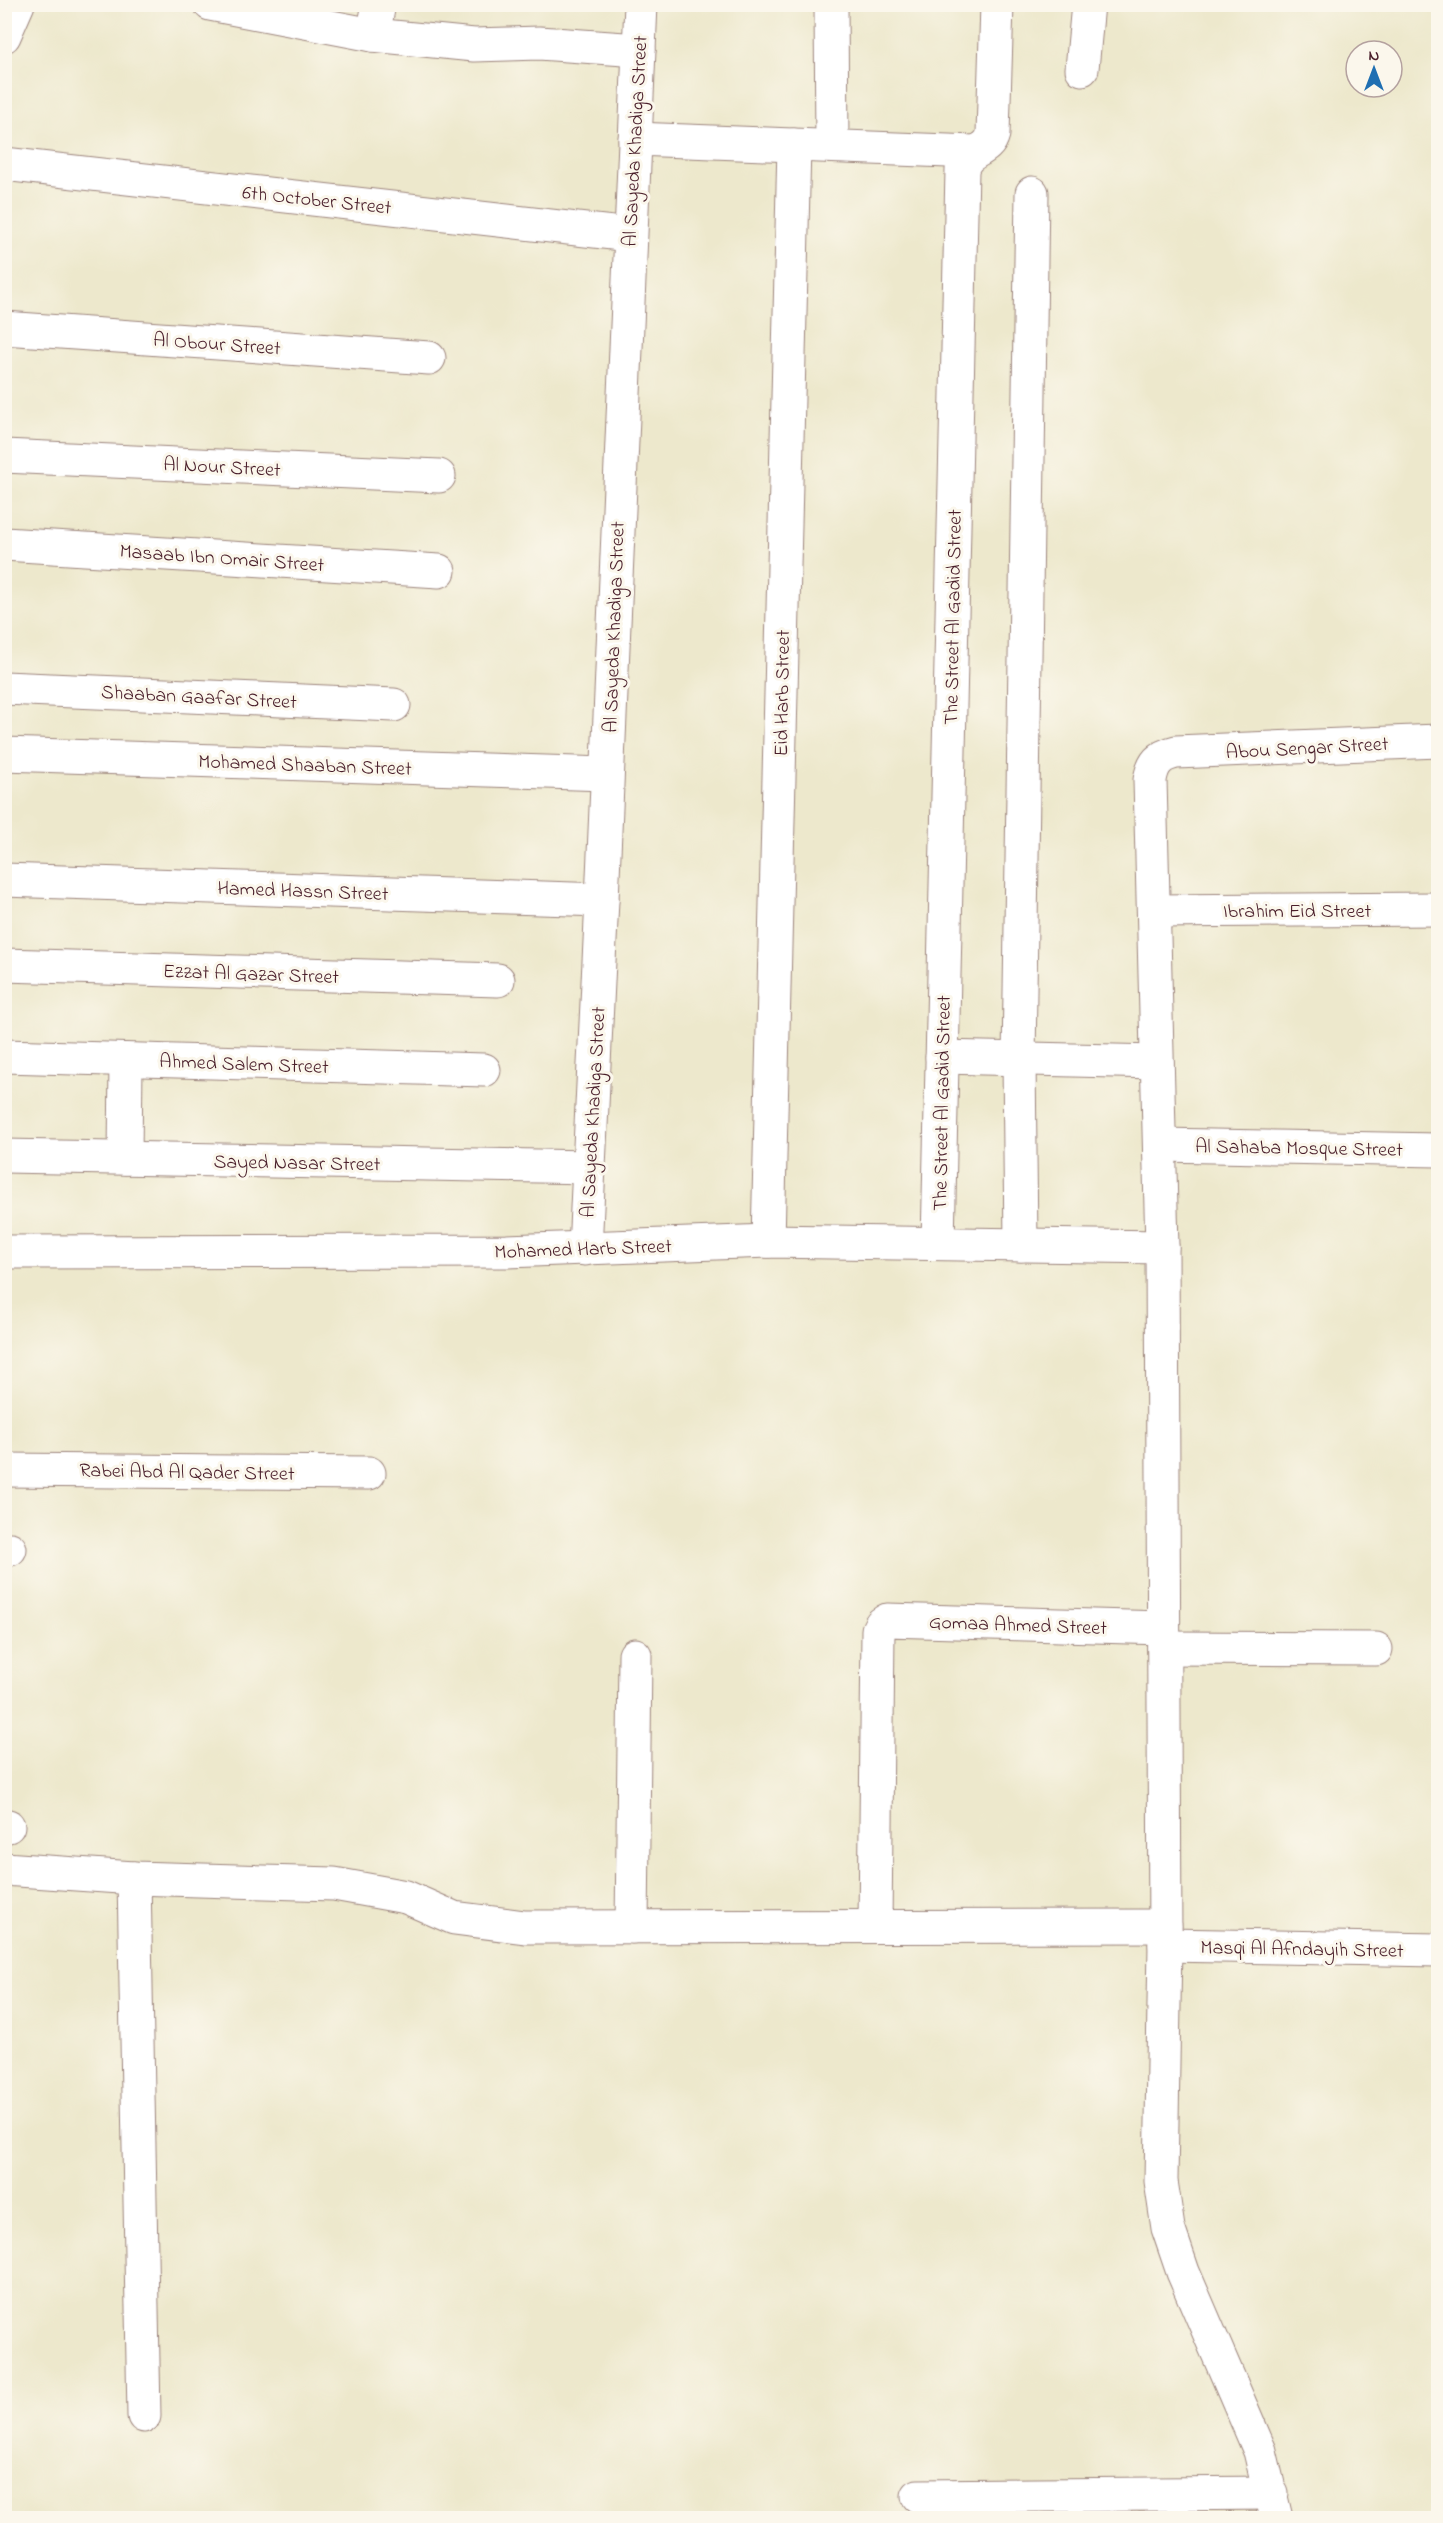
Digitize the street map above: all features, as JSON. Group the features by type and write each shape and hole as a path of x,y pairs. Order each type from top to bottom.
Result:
{"street":[{"path":"4,36 18,4"},
{"path":"210,4 376,20 474,45 539,43 639,50"},
{"name":"Al Sayeda Khadiga Street","path":"585,1249 641,4"},
{"path":"831,4 832,147"},
{"name":"The Street Al Gadid Street","path":"938,1243 962,170 964,162 974,152 985,147 993,134 997,4"},
{"path":"1082,69 1088,4"},
{"path":"635,139 974,152"},
{"name":"Eid Harb Street","path":"768,1241 794,145"},
{"name":"6th October Street","path":"4,164 630,235"},
{"path":"1021,1245 1019,1059 1032,193"},
{"name":"Al Obour Street","path":"4,328 429,358"},
{"name":"Al Nour Street","path":"4,456 439,476"},
{"name":"Masaab Ibn Omair Street","path":"4,544 439,571"},
{"name":"Shaaban Gaafar Street","path":"4,688 394,705"},
{"name":"Abou Sengar Street","path":"1155,911 1150,780 1152,769 1158,760 1176,753 1438,741"},
{"name":"Mohamed Shaaban Street","path":"4,754 606,774"},
{"name":"Hamed Hassn Street","path":"4,880 602,900"},
{"name":"Ibrahim Eid Street","path":"1155,911 1438,909"},
{"path":"918,2496 1274,2506 1260,2451 1183,2272 1168,2228 1161,2181 1165,1936 1164,1638 1162,1247 1155,911"},
{"name":"Ezzat Al Gazar Street","path":"4,965 498,980"},
{"name":"Ahmed Salem Street","path":"4,1056 484,1070"},
{"path":"942,1057 1157,1062"},
{"path":"125,1158 126,1060"},
{"name":"Al Sahaba Mosque Street","path":"1160,1145 1438,1150"},
{"name":"Sayed Nasar Street","path":"4,1156 589,1167"},
{"name":"Mohamed Harb Street","path":"4,1252 585,1249 768,1241 1162,1247"},
{"name":"Rabei Abd Al Qader Street","path":"4,1470 369,1473"},
{"name":"Gomaa Ahmed Street","path":"875,1926 878,1630 887,1620 1376,1649"},
{"path":"632,1927 635,1655"},
{"name":"Masqi Al Afndayih Street","path":"4,1869 134,1878 334,1884 406,1897 454,1918 525,1927 875,1926 1165,1936 1438,1950"},
{"path":"134,1878 144,2416"}]}
